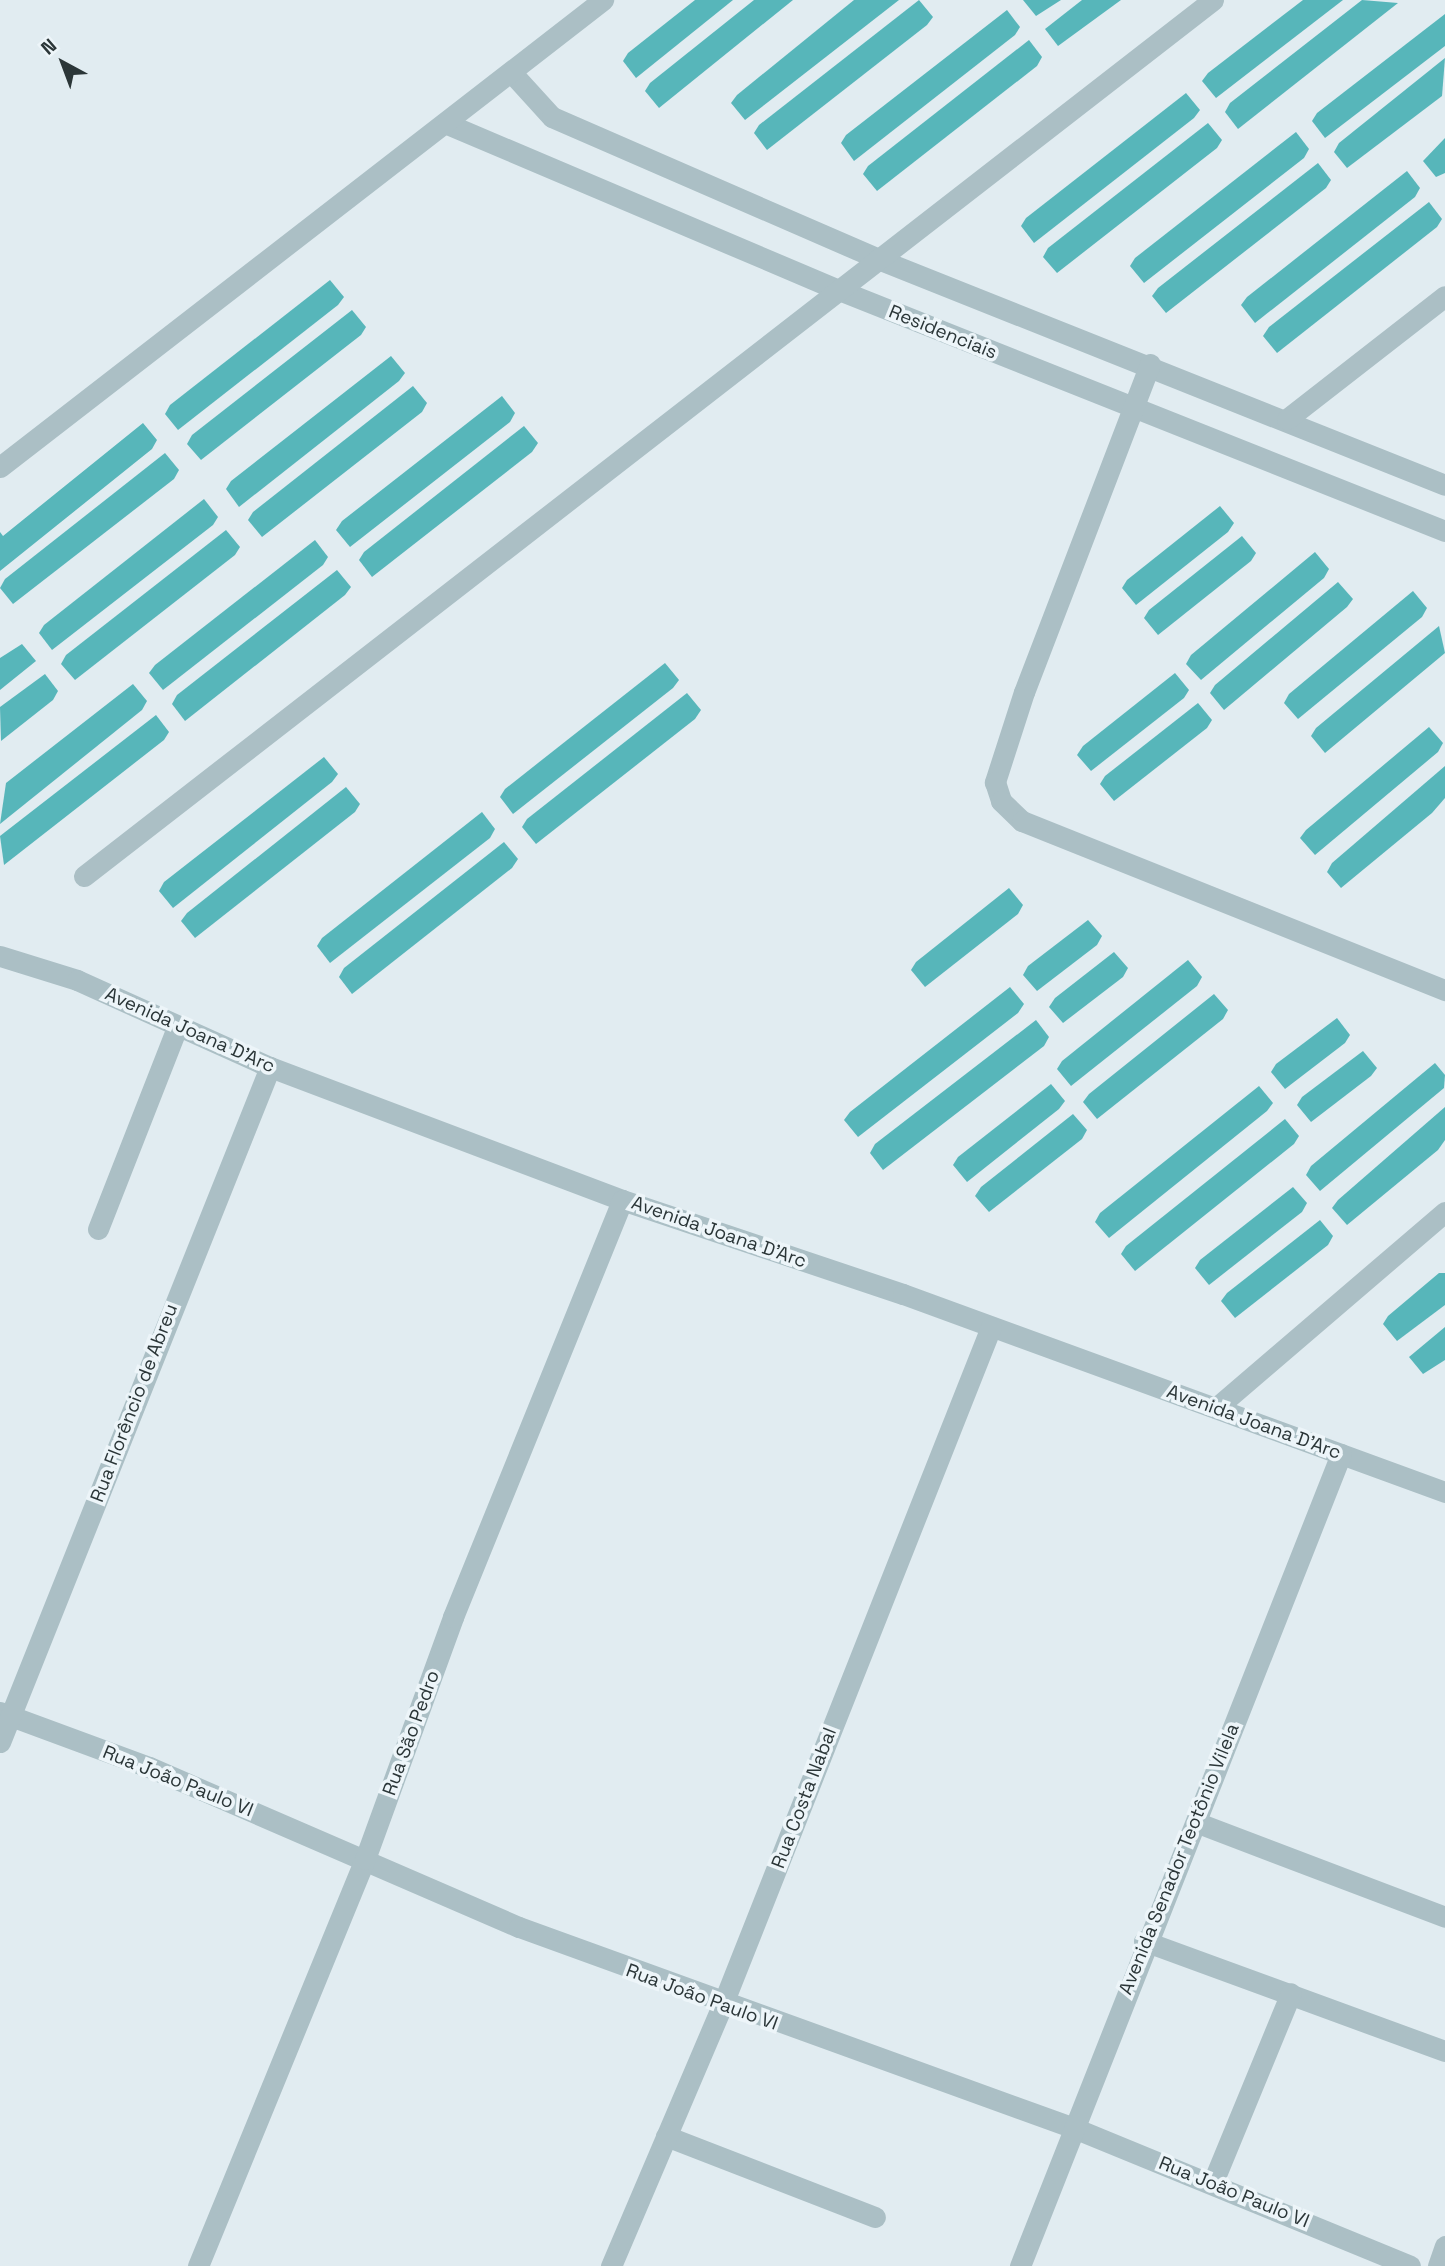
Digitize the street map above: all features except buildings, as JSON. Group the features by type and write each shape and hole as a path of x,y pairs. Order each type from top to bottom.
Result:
{"street":[{"path":"0,467 603,0"},
{"path":"84,877 1213,0"},
{"path":"511,72 552,117 878,259 1150,364 1445,485"},
{"name":"Residenciais","path":"445,123 839,290 1445,531"},
{"path":"1287,419 1445,296"},
{"path":"1150,364 1024,692 995,782 1001,801 1021,821 1445,990"},
{"name":"Avenida Joana D'Arc","path":"0,956 77,981 270,1067 622,1200 991,1327 1445,1492"},
{"path":"98,1229 177,1027"},
{"name":"Rua Florêncio de Abreu","path":"0,1742 5,1714 270,1067"},
{"name":"Rua São Pedro","path":"198,2266 365,1859 453,1617 622,1200"},
{"path":"1216,1408 1445,1212"},
{"name":"Rua Costa Nabal","path":"611,2266 722,2006 991,1327"},
{"name":"Avenida Senador Teotônio Vilela","path":"1020,2266 1144,1941 1198,1823 1341,1454"},
{"name":"Rua João Paulo VI","path":"5,1714 722,2006 1074,2128 1213,2182 1410,2266"},
{"path":"1198,1823 1445,1917"},
{"path":"1144,1941 1445,2051"},
{"path":"1213,2182 1291,1993"},
{"path":"666,2136 875,2217"},
{"path":"1438,2266 1445,2246"}]}
